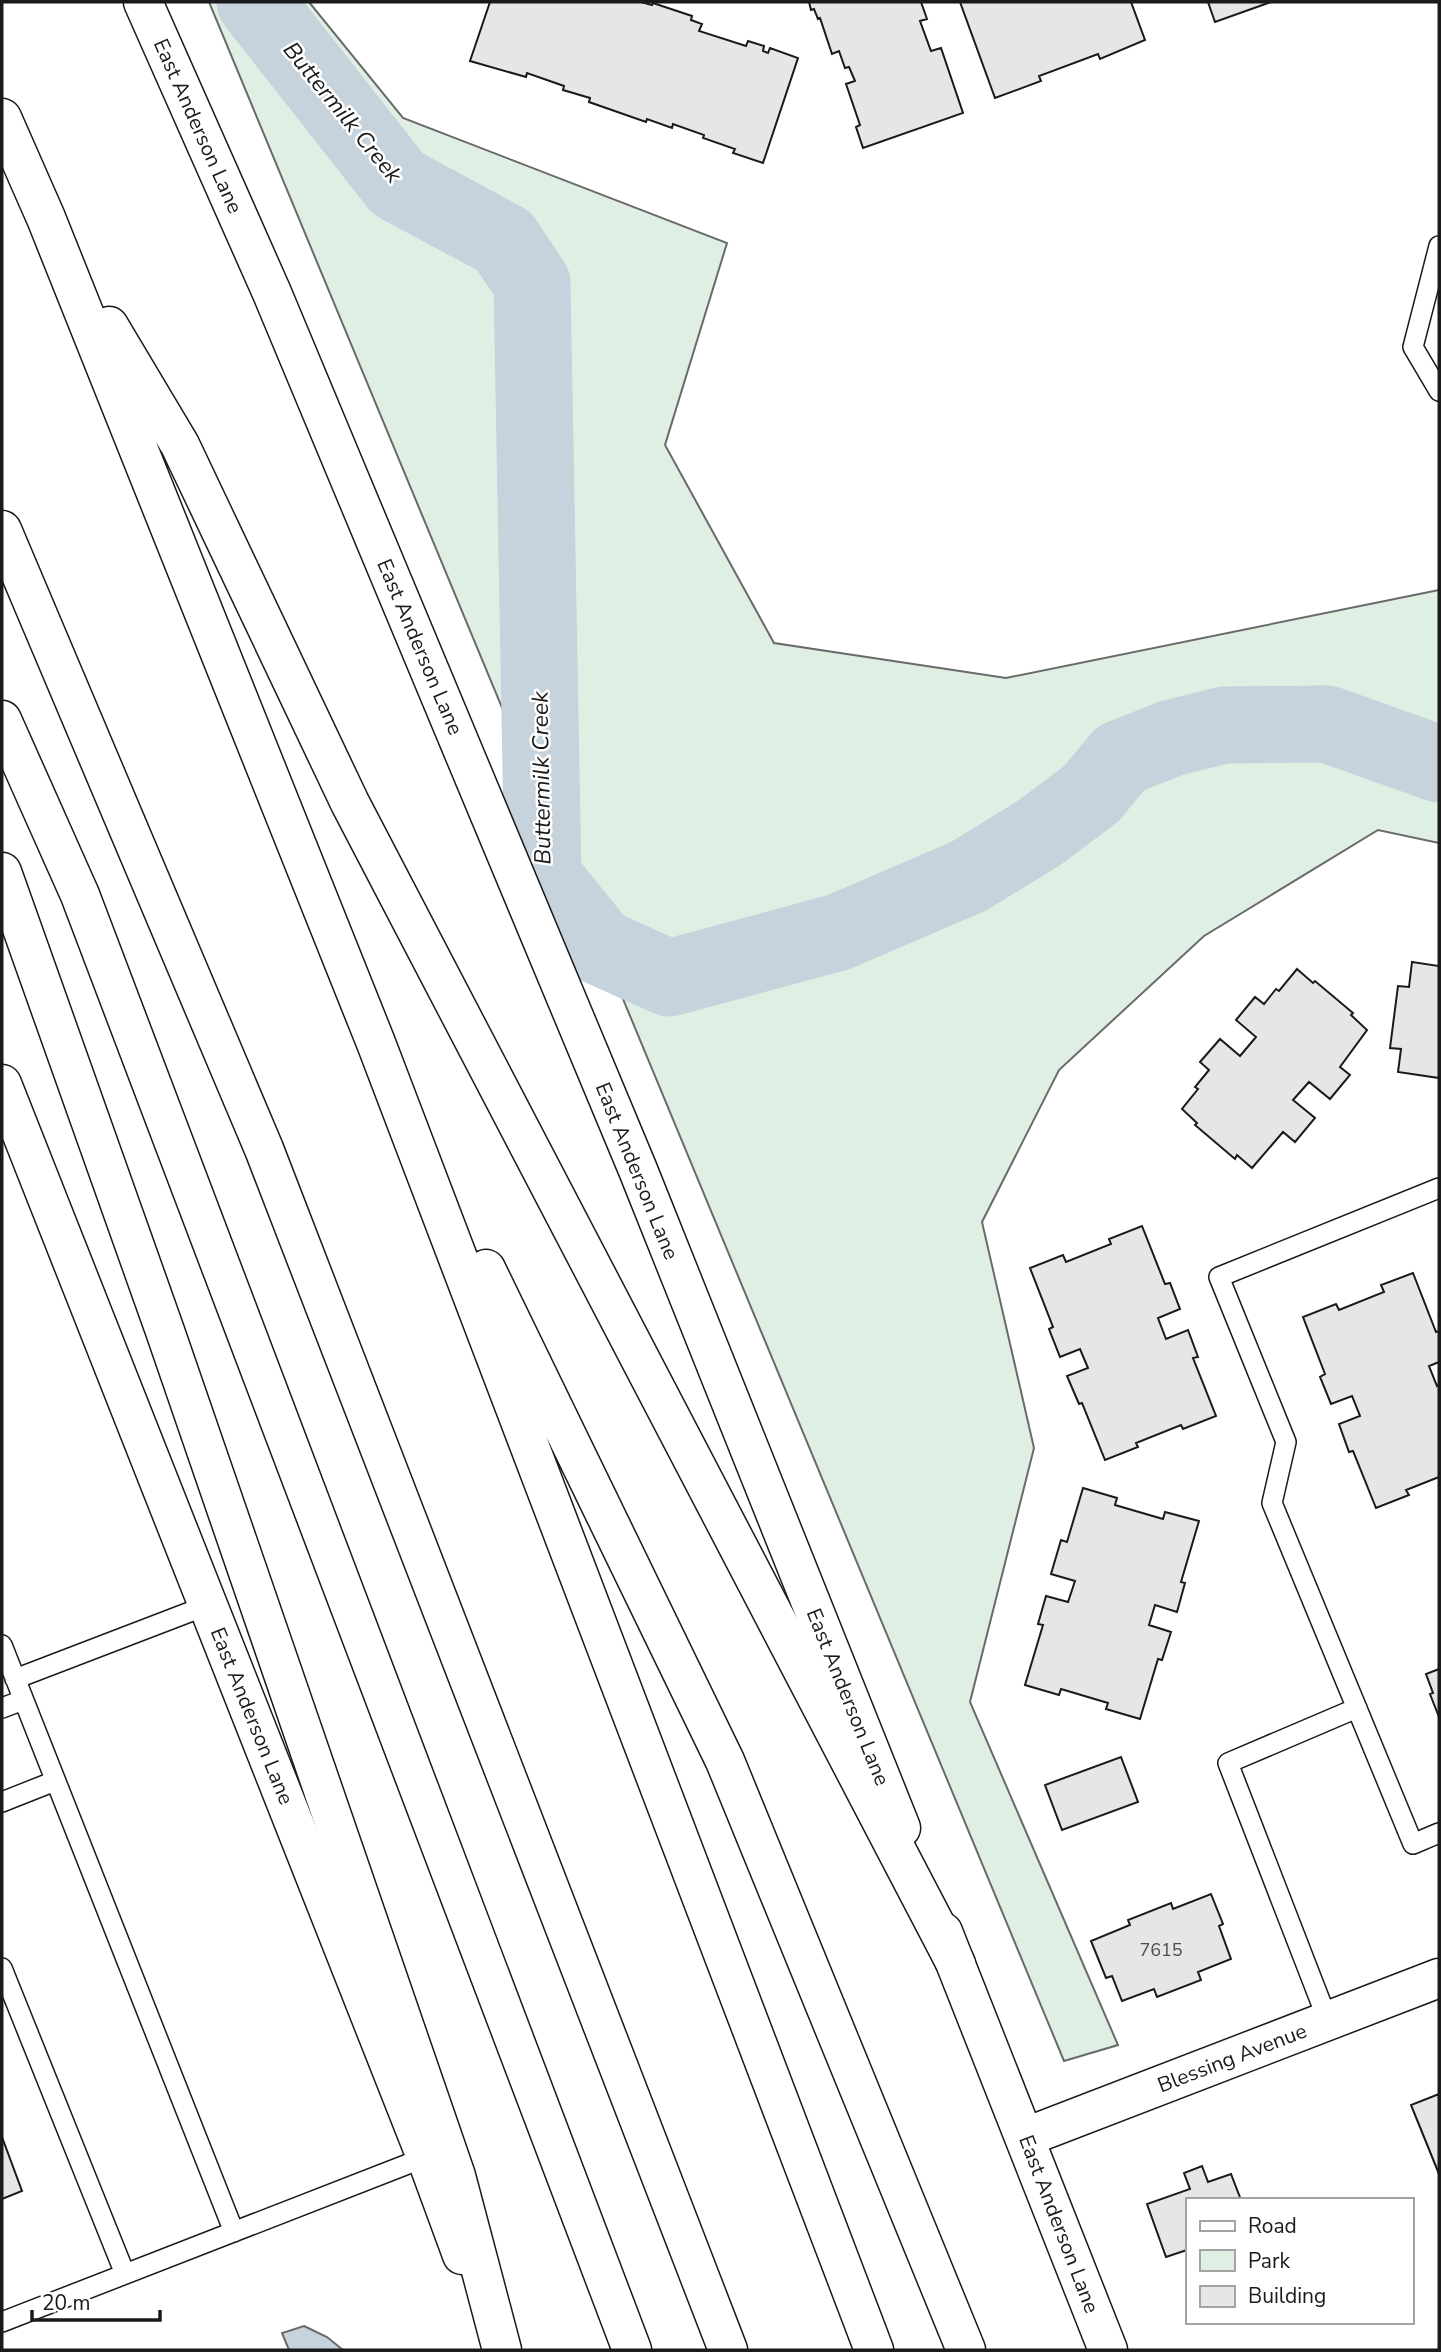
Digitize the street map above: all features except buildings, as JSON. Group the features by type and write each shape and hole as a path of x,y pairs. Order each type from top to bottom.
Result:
{"main road":[{"name":"East Anderson Lane","path":"143,2 272,293 638,1170 1026,2137 1108,2350"},
{"path":"2,118 46,218 376,1044 874,2350"},
{"path":"46,218 180,444 350,803 956,1964"},
{"path":"2,530 264,1149 728,2350"},
{"path":"2,720 85,908 632,2350"},
{"path":"2,872 160,1318 456,2176 500,2350"},
{"path":"376,1044 725,1761 967,2350"},
{"name":"East Anderson Lane","path":"2,1084 500,2350"},
{"name":"Blessing Avenue","path":"1026,2137 1439,1978"}],"lane":[{"path":"1439,246 1413,347 1439,391"},
{"path":"1439,1188 1219,1277 1286,1442 1272,1503 1413,1844 1439,1833"},
{"path":"15,1679 208,1605"},
{"path":"2,1645 234,2232"},
{"path":"2,1708 23,1700"},
{"path":"1328,2021 1228,1763 1357,1708"},
{"path":"2,1802 55,1781"},
{"path":"2,1968 125,2274"},
{"path":"2,2322 426,2157"}],"green space":[{"path":"209,2 309,2 403,118 727,243 665,445 774,643 1006,678 1439,590 1439,843 1378,830 1204,936 1059,1070 982,1222 1034,1448 970,1702 1118,2045 1064,2061"}],"shaded area":[{"path":"304,2326 327,2337 343,2350 289,2350 282,2333"}],"waterway":[{"name":"Buttermilk Creek","path":"255,2 398,184 504,241 532,283 543,877 600,947 669,978 839,932 969,876 1039,833 1091,794 1121,758 1172,738 1224,725 1327,724 1439,764"}]}
